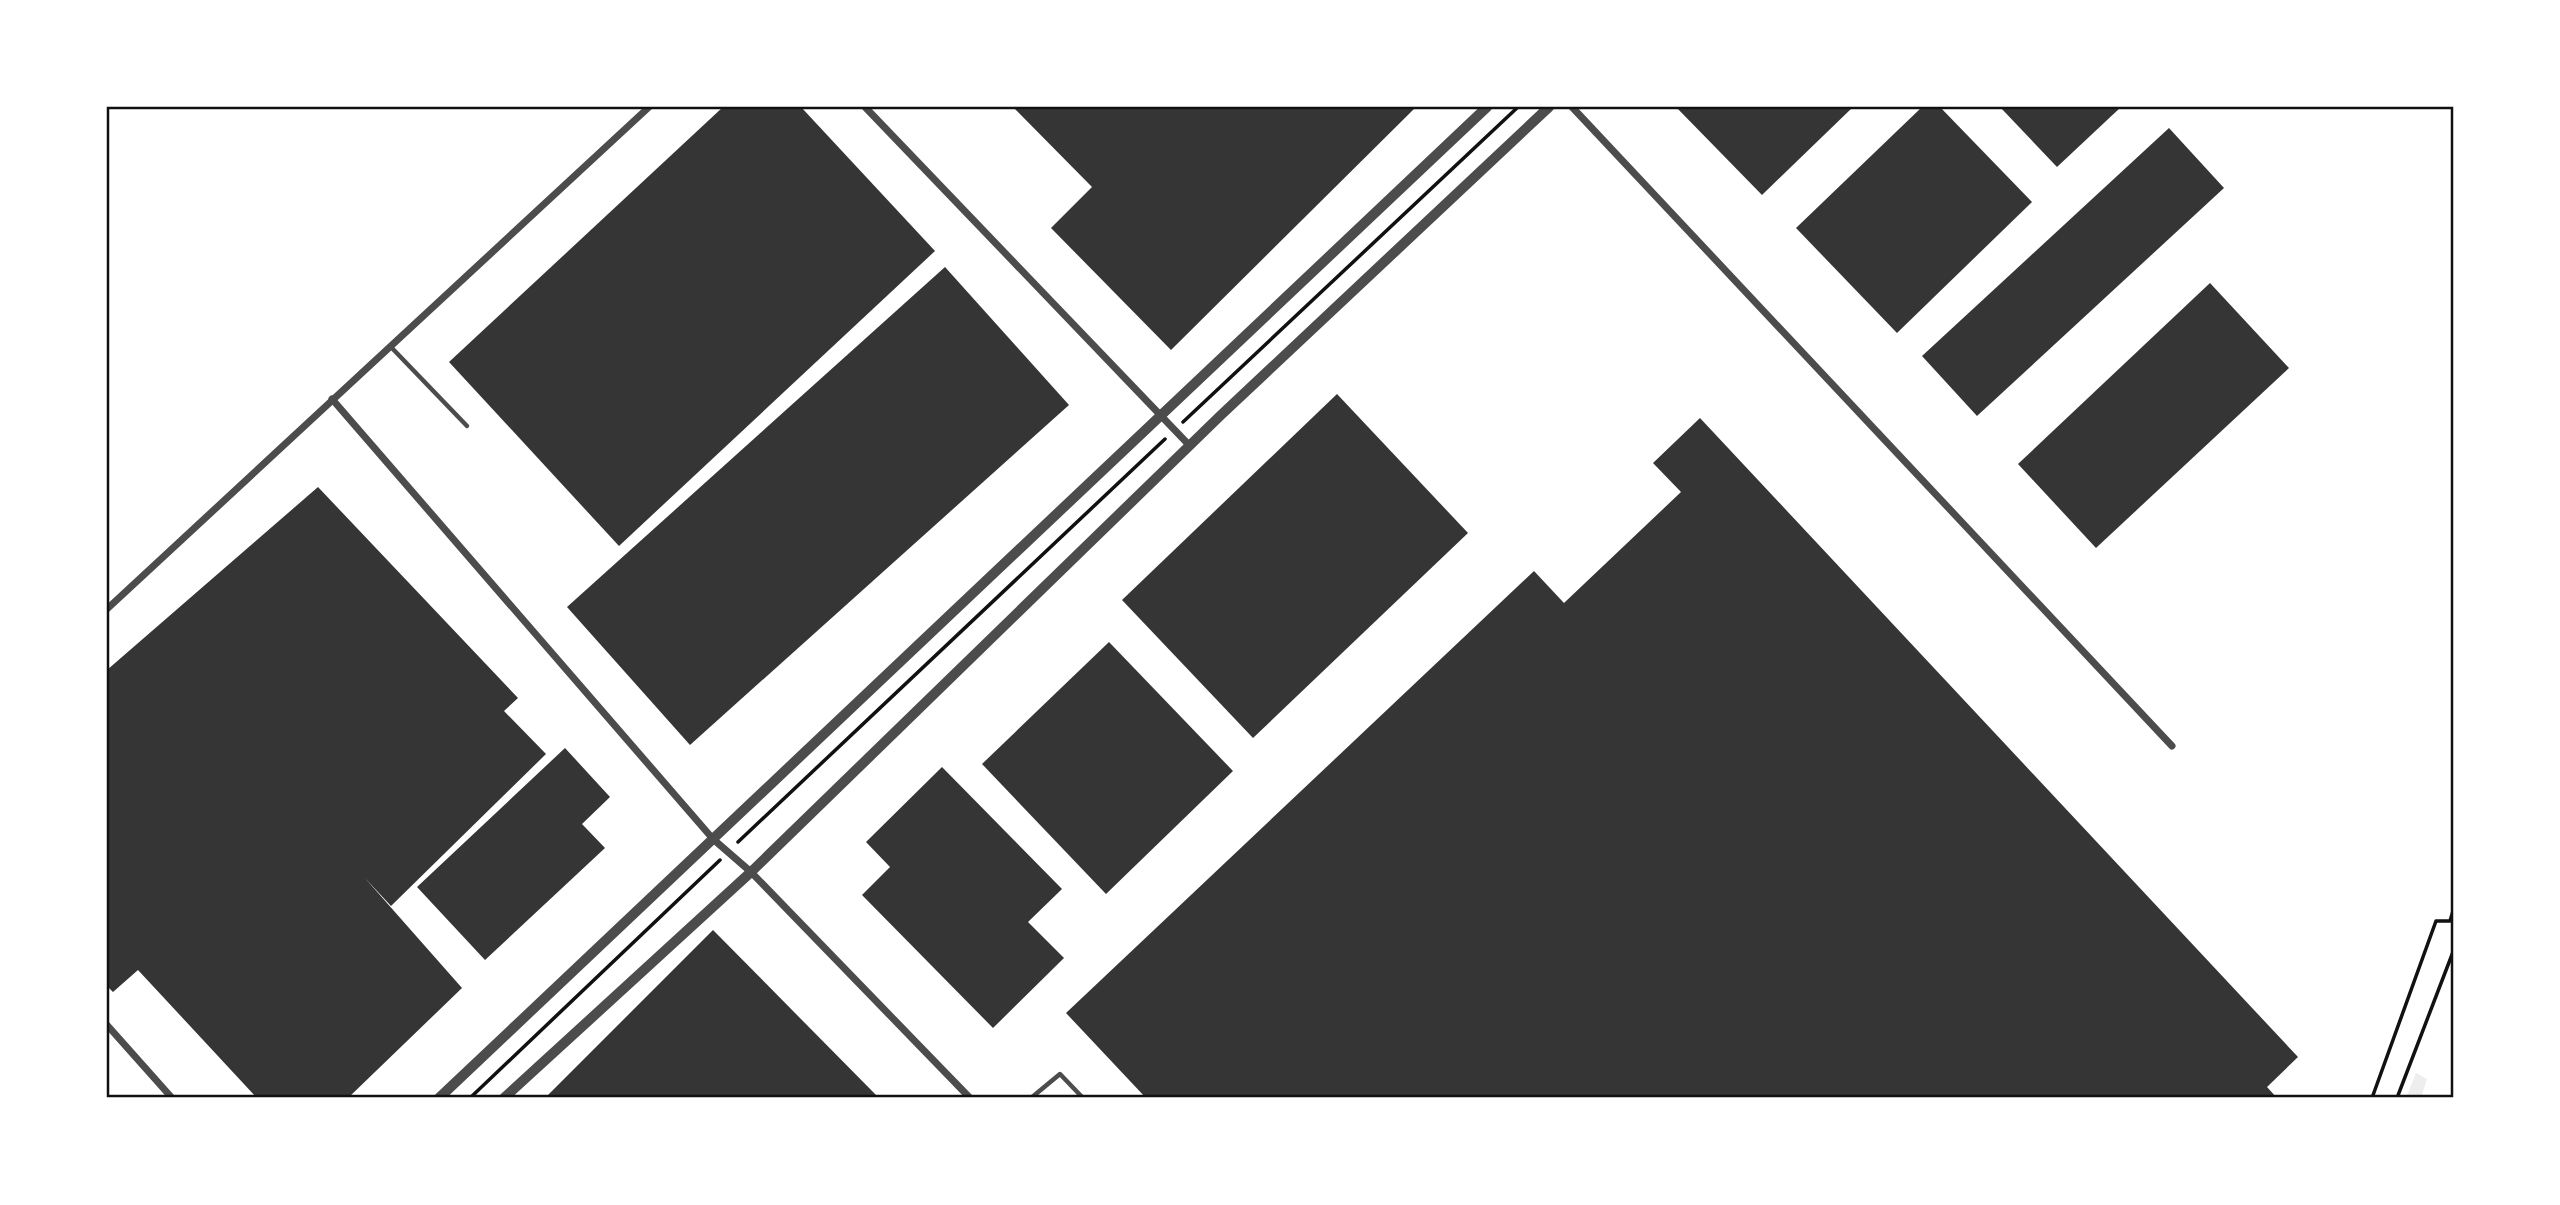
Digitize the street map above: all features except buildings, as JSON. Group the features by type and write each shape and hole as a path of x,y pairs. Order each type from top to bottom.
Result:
{"street":[{"path":"107,609 649,107"},
{"path":"864,107 1190,446"},
{"path":"439,1098 1487,107"},
{"path":"505,1098 751,872 1190,446 1549,107"},
{"path":"1573,107 2172,746"},
{"path":"331,399 712,839 751,872 970,1098"},
{"path":"107,1025 172,1098"}],"lane":[{"path":"390,346 467,426"},
{"path":"1031,1098 1060,1074 1083,1098"}],"path":[{"path":"1199,407 1518,107"},
{"path":"763,819 1149,454"},
{"path":"470,1098 708,871"},
{"path":"2453,911 2450,921 2453,927"},
{"path":"2372,1098 2436,921 2450,921"},
{"path":"2397,1098 2453,952"}],"shaded area":[{"path":"2416,1073 2427,1079 2421,1098 2406,1098"}]}
